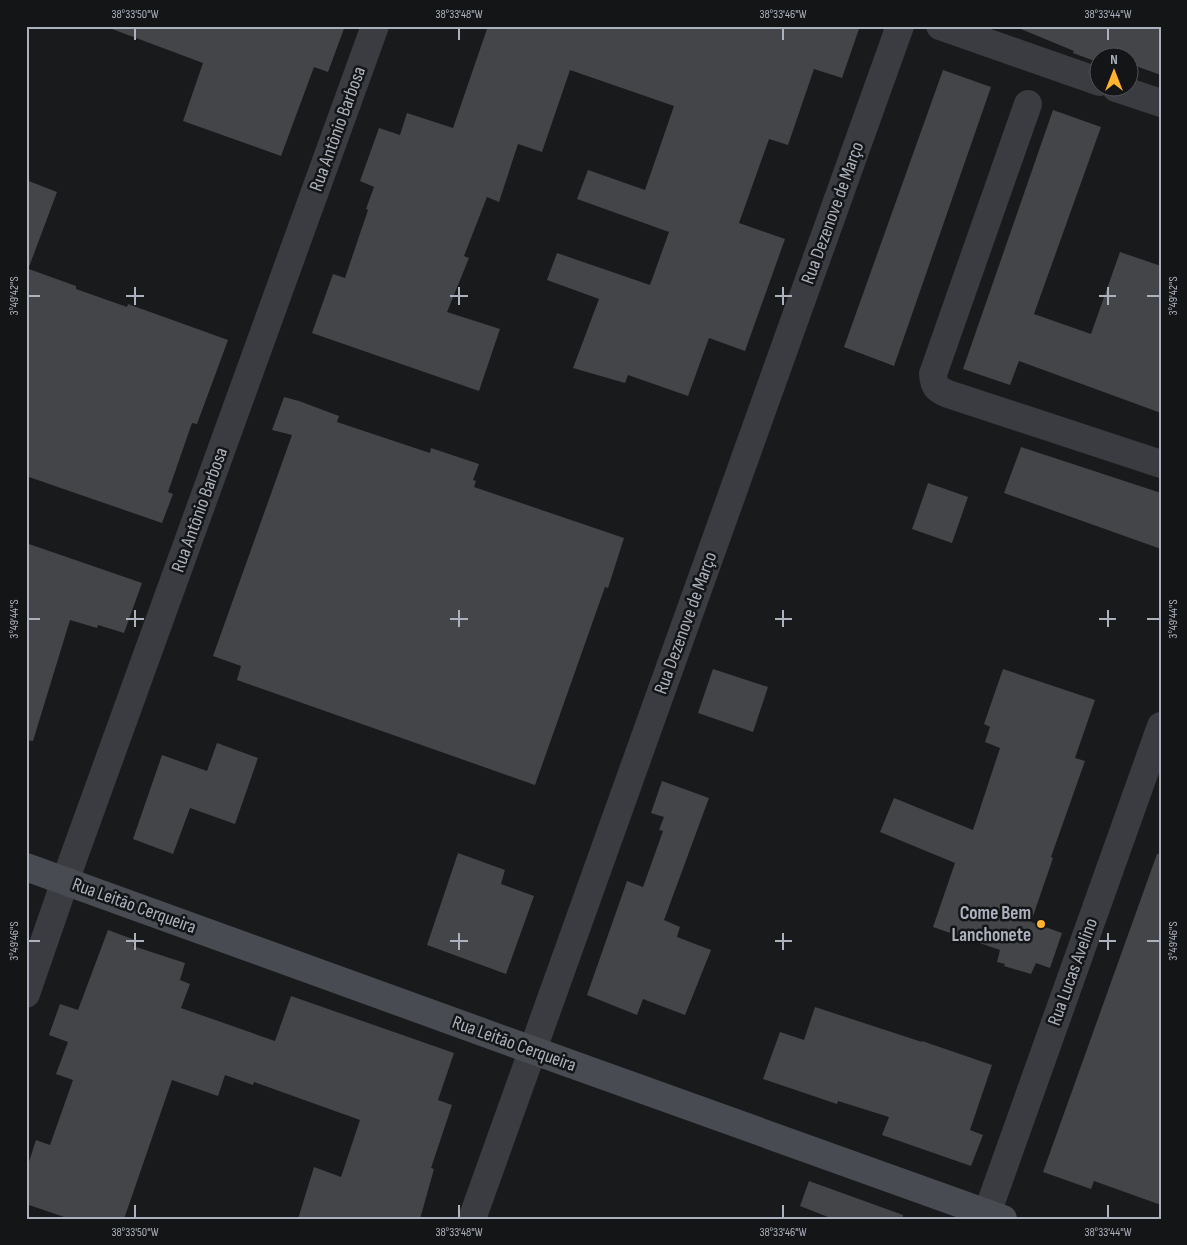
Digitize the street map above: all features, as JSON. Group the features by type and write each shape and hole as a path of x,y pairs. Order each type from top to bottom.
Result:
{"street":[{"name":"Rua Antônio Barbosa","path":"26,994 65,881 375,26"},
{"name":"Rua Dezenove de Março","path":"472,1219 900,26"},
{"path":"940,26 1090,78"},
{"path":"1140,96 1161,103"},
{"path":"1028,104 933,374 934,383 939,390 948,394 1161,464"},
{"name":"Rua Lucas Avelino","path":"992,1217 1161,726"},
{"name":"Rua Leitão Cerqueira","path":"26,867 992,1217"}],"building":[{"path":"113,26 345,26 328,72 314,67 281,156 183,121 203,63 112,29"},
{"path":"488,26 860,26 842,78 814,69 788,145 769,139 739,223 785,239 745,351 709,338 688,396 628,375 625,383 573,368 599,299 547,280 557,253 650,285 669,232 577,199 588,170 645,190 674,106 570,70 542,152 518,144 499,202 487,197 464,256 469,258 447,312 500,329 479,391 312,333 333,274 345,278 368,210 366,209 374,187 360,181 379,128 400,135 407,113 453,128"},
{"path":"1161,26 1161,75 1140,68 1140,48 1090,48 1090,59 1016,27"},
{"path":"943,70 991,87 894,366 844,347"},
{"path":"1053,110 1101,127 1034,314 1091,334 1120,252 1161,266 1161,413 1019,361 1010,385 963,369"},
{"path":"26,180 57,192 29,267 26,266"},
{"path":"26,268 76,286 76,289 127,307 128,304 228,340 197,424 192,423 168,492 173,494 162,523 26,476"},
{"path":"284,397 339,416 337,422 430,453 431,448 479,464 473,480 476,481 474,487 624,538 608,588 605,587 535,785 237,680 241,666 213,656 292,435 272,430"},
{"path":"1021,447 1161,493 1161,549 1004,493"},
{"path":"928,483 968,497 952,543 912,529"},
{"path":"26,543 142,583 124,633 98,625 97,628 70,620 33,741 26,740"},
{"path":"713,669 768,687 753,732 698,713"},
{"path":"1003,669 1095,700 1075,758 1085,761 1051,857 1053,858 1031,922 1062,933 1050,968 1036,963 1031,974 997,962 1000,950 933,927 955,863 880,832 894,798 973,830 1000,748 985,742 990,727 984,724"},
{"path":"217,743 258,758 235,824 190,808 173,854 133,839 162,755 207,771"},
{"path":"662,781 709,798 664,920 680,927 677,937 711,950 685,1015 643,999 637,1015 587,995 627,881 643,887 663,831 659,830 664,817 651,813"},
{"path":"458,853 505,870 501,884 534,896 506,974 427,945"},
{"path":"1157,854 1161,854 1161,1205 1094,1181 1091,1189 1043,1172"},
{"path":"108,930 135,940 133,946 185,963 180,980 190,984 181,1008 275,1041 291,996 454,1053 438,1100 452,1105 431,1168 434,1169 420,1219 298,1219 314,1167 341,1177 360,1120 254,1082 253,1085 225,1075 218,1096 172,1080 124,1219 70,1219 26,1204 26,1171 36,1140 50,1145 73,1080 56,1074 68,1042 49,1035 60,1004 78,1010"},
{"path":"815,1007 992,1065 970,1130 983,1135 971,1166 882,1135 889,1117 838,1101 837,1104 763,1079 780,1032 804,1040"},
{"path":"809,1181 903,1215 903,1219 833,1219 800,1206"}],"place":[{"name":"Come Bem Lanchonete","path":"1041,924"}]}
